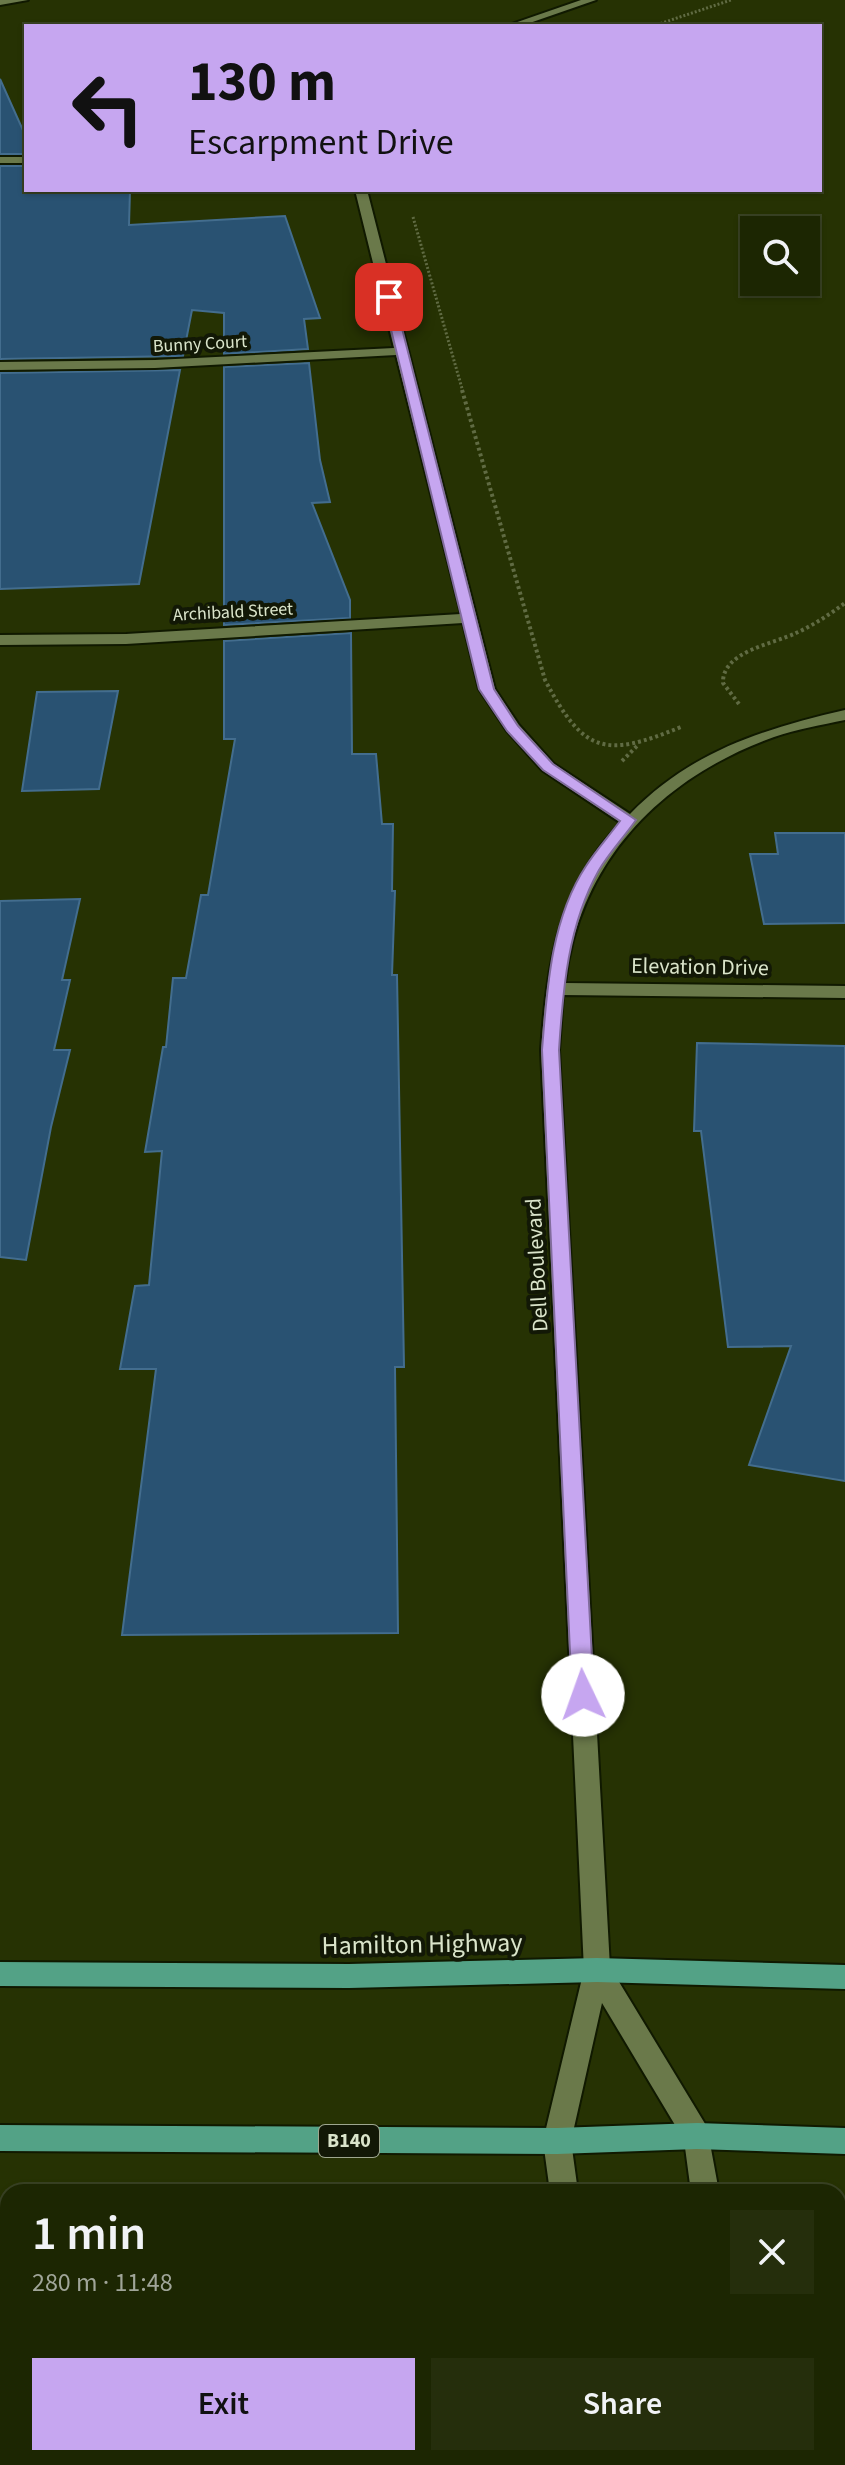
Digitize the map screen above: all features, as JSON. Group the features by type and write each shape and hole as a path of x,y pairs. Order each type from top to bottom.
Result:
{"main road":[{"name":"Hamilton Highway","path":"0,1974 349,1976 597,1970 845,1977"},
{"name":"B140","path":"0,2138 557,2141 697,2136 845,2141"}],"street":[{"path":"0,2 23,0"},
{"path":"517,24 591,0"},
{"path":"0,160 24,160"},
{"path":"362,192 487,689 513,728 548,767 628,820"},
{"name":"Bunny Court","path":"0,366 155,364 403,351"},
{"name":"Archibald Street","path":"0,640 126,639 468,618"},
{"name":"Dell Boulevard","path":"597,1970 550,1050 555,989 566,928 592,869 628,820 694,770 774,733 845,715"},
{"name":"Elevation Drive","path":"555,989 845,992"},
{"path":"597,1970 697,2136 704,2184"},
{"path":"563,2184 557,2141 597,1970"}],"path":[{"path":"659,24 731,0"},
{"path":"413,215 545,680 560,710 576,729 595,743 609,747 638,746"},
{"path":"774,733 725,690 722,677 727,666 743,654 827,617 845,603"},
{"path":"739,704 747,701"},
{"path":"622,761 638,746 682,727"}],"building":[{"path":"0,79 24,133 24,154 0,154"},
{"path":"0,166 24,166 24,192 130,192 129,225 285,216 320,318 304,319 308,349 224,354 224,313 192,310 183,356 0,359"},
{"path":"309,363 320,460 330,502 312,503 350,600 350,618 224,625 224,367"},
{"path":"180,370 139,584 0,589 0,373"},
{"path":"351,633 352,754 376,754 382,824 393,824 392,891 395,891 392,975 397,975 404,1367 395,1367 398,1633 122,1635 156,1369 120,1369 135,1286 149,1285 162,1151 145,1152 163,1047 166,1047 173,978 186,978 201,895 208,895 235,739 224,739 224,641"},
{"path":"118,691 99,789 22,791 37,692"},
{"path":"775,833 845,833 845,923 764,924 750,854 778,854"},
{"path":"80,899 62,980 70,980 54,1050 70,1050 51,1127 26,1260 0,1257 0,901"},
{"path":"697,1043 845,1046 845,1481 749,1465 791,1346 728,1347 701,1131 694,1131"}],"route":[{"path":"389,297 487,689 513,728 548,767 628,820 592,869 566,928 555,989 550,1050 583,1695"}]}
